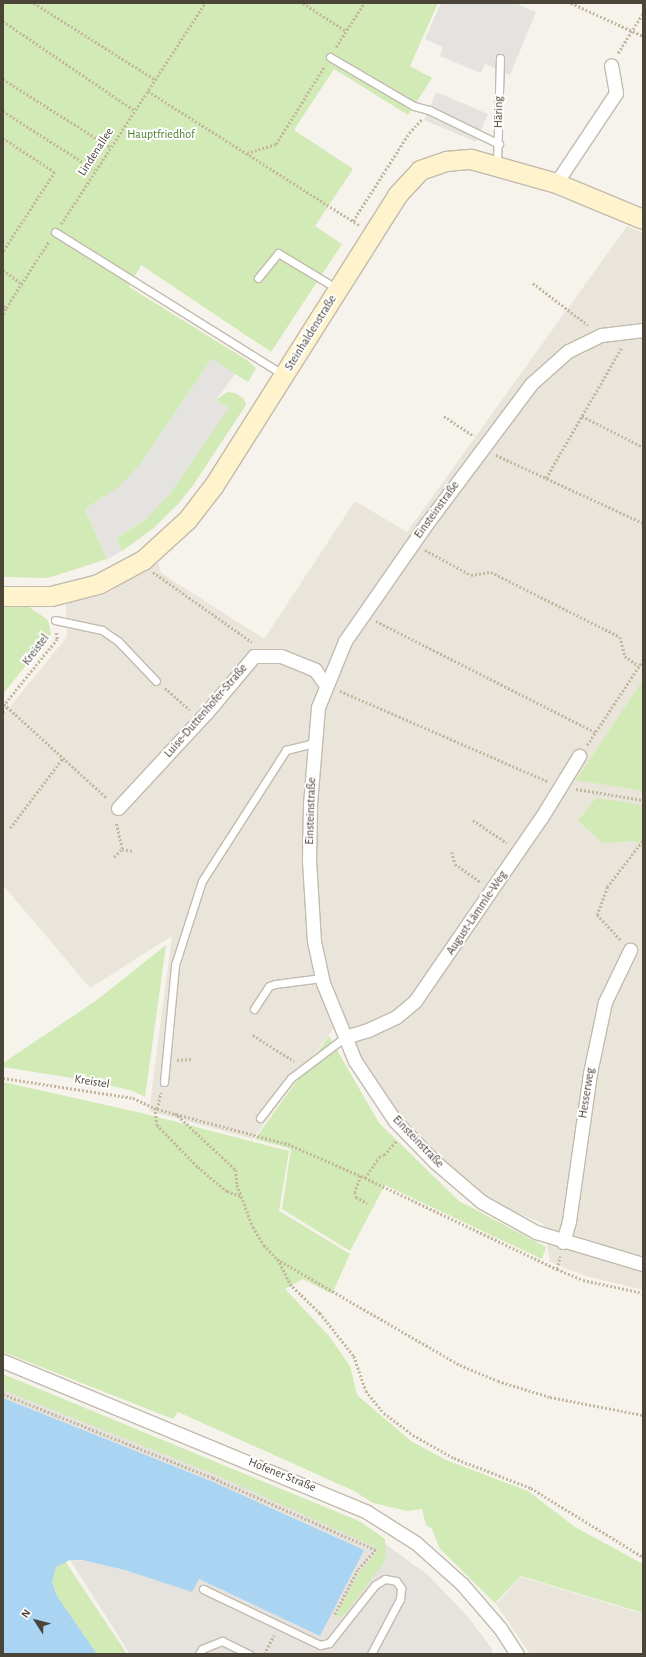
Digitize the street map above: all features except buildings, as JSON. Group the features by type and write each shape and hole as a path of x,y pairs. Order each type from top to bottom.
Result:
{"street":[{"path":"556,183 616,93 611,65"},
{"name":"Steinhaldenstraße","path":"3,596 51,596 77,591 120,574 143,560 187,520 214,485 397,195 420,170 446,161 471,159 556,183 643,219"},
{"name":"Einsteinstraße","path":"637,331 601,335 568,351 530,384 413,544 345,641 318,707 310,805 309,860 314,941 322,978 356,1061 395,1121 435,1162 482,1202 536,1232 563,1242 643,1264"},
{"name":"Luise-Duttenhofer-Straße","path":"115,805 201,719 254,656 281,656 315,670 326,685"},
{"name":"August-Lämmle-Weg","path":"345,1037 368,1030 396,1017 415,1001 493,890 579,756"},
{"name":"Hesserweg","path":"563,1242 569,1221 590,1073 605,1002 630,950"},
{"name":"Hofener Straße","path":"3,1361 367,1512 416,1543 462,1584 500,1628 517,1654"}],"lane":[{"path":"330,57 414,106 429,110 499,144"},
{"name":"Häring","path":"496,167 499,144 500,58"},
{"path":"55,232 284,376"},
{"path":"258,278 278,253 338,289"},
{"path":"55,620 102,630 118,641 156,681"},
{"path":"164,1082 164,1051 174,965 202,882 286,750 314,743"},
{"path":"254,1009 269,986 322,978"},
{"path":"260,1118 275,1096 303,1067 345,1037"},
{"path":"203,1589 320,1644 329,1643 375,1585 385,1579 396,1581 401,1588 400,1599 370,1654"},
{"path":"199,1654 202,1649 222,1641 249,1654"}],"path":[{"path":"34,3 154,79"},
{"name":"Lindenallee","path":"3,314 134,110 148,91 154,79 205,3"},
{"path":"303,3 346,31"},
{"path":"247,153 276,144 364,3"},
{"path":"571,3 643,36"},
{"path":"611,65 643,13"},
{"path":"3,21 134,110"},
{"path":"3,79 110,147"},
{"path":"148,91 353,221 360,226 356,231"},
{"path":"3,110 95,170"},
{"path":"353,221 410,133 417,127"},
{"path":"3,138 54,172 3,252"},
{"path":"3,270 22,284"},
{"path":"533,283 601,335"},
{"path":"546,478 582,416 637,331"},
{"path":"444,416 484,446 546,478 643,523"},
{"path":"582,416 643,447"},
{"path":"413,544 471,575 491,572 620,637 625,656 639,666"},
{"path":"143,560 154,573 251,639 254,656"},
{"path":"363,615 595,732"},
{"name":"Kreistel","path":"4,705 57,639 55,620"},
{"path":"579,756 643,660"},
{"path":"156,681 201,719"},
{"path":"326,685 559,786 643,800"},
{"path":"4,705 8,706 115,805 122,849"},
{"path":"3,712 8,706"},
{"path":"10,828 63,758"},
{"path":"473,820 519,851"},
{"path":"630,950 606,927 597,915 607,887 643,840"},
{"path":"122,849 132,851"},
{"path":"114,857 122,849"},
{"path":"452,852 455,864 493,890"},
{"path":"253,1035 303,1067"},
{"name":"Kreistel","path":"3,1078 133,1098 156,1108 288,1144 361,1176 556,1269 583,1280 643,1293"},
{"path":"164,1082 156,1108 157,1125 198,1167 227,1191 241,1196"},
{"path":"175,1113 236,1170 241,1196 253,1227 264,1245 277,1258 460,1365 498,1381 550,1397 582,1405 643,1415"},
{"path":"365,1178 379,1156 384,1155 404,1131"},
{"path":"361,1176 355,1192 356,1197 367,1203"},
{"path":"277,1258 290,1284 320,1312 354,1356 366,1391 384,1413 413,1435 454,1458 531,1488 643,1557"},
{"path":"3,1394 213,1478 376,1550 358,1570 330,1622"},
{"path":"264,1654 275,1633"}],"shaded area":[{"path":"441,3 515,3 536,12 510,75 485,64 481,73 440,56 443,47 425,39"},
{"path":"436,92 488,114 476,142 424,120"},
{"path":"627,226 643,233 643,1290 586,1276 550,1262 544,1224 482,1198 437,1160 399,1117 357,1061 341,1018 253,1139 149,1111 172,936 90,988 3,885 3,715 67,637 66,602 104,595 158,563 161,573 264,639 355,501 407,532"},
{"path":"212,358 235,374 216,400 229,408 169,495 146,519 116,538 122,551 107,559 85,509 119,487 140,465"},
{"path":"3,1382 381,1541 428,1575 469,1618 492,1649 492,1654 130,1654 70,1560 90,1561 158,1579 199,1579 320,1636 211,1481 3,1398"},
{"path":"521,1577 643,1614 643,1654 530,1654 496,1604"}],"green space":[{"name":"Hauptfriedhof","path":"3,3 438,3 410,66 432,78 408,115 334,69 294,130 353,169 315,226 342,244 271,352 141,265 129,287 247,360 256,368 248,382 212,359 140,465 119,487 85,509 107,559 48,578 3,577"},
{"path":"227,392 235,393 244,399 246,405 194,484 179,503 154,528 122,551 116,538 146,519 229,408 216,400"},
{"path":"3,604 29,607 48,620 51,634 3,694"},
{"path":"643,680 643,791 576,780"},
{"path":"596,798 643,805 643,846 635,841 603,843 578,821"},
{"path":"166,945 145,1097 133,1091 91,1081 3,1067 3,1063 97,1000"},
{"path":"329,1036 379,1123 459,1201 546,1247 542,1259 385,1185 350,1251 282,1209 291,1149 255,1139"},
{"path":"3,1082 146,1114 289,1151 279,1211 350,1254 332,1294 303,1279 285,1289 329,1336 350,1366 357,1395 411,1441 446,1460 528,1491 575,1527 643,1564 643,1613 521,1576 495,1603 440,1549 432,1529 426,1525 422,1509 407,1511 373,1503 354,1491 178,1412 173,1419 3,1352"},
{"path":"3,1374 359,1521 385,1539 386,1560 344,1615 334,1619 358,1574 377,1552 377,1548 214,1474 3,1390"},
{"path":"65,1561 127,1654 97,1654 57,1596 52,1582 53,1573 56,1567"}],"water":[{"path":"3,1398 211,1481 364,1550 320,1636 199,1579 192,1592 125,1570 82,1560 70,1560 56,1567 52,1582 57,1596 97,1654 3,1654"}]}
